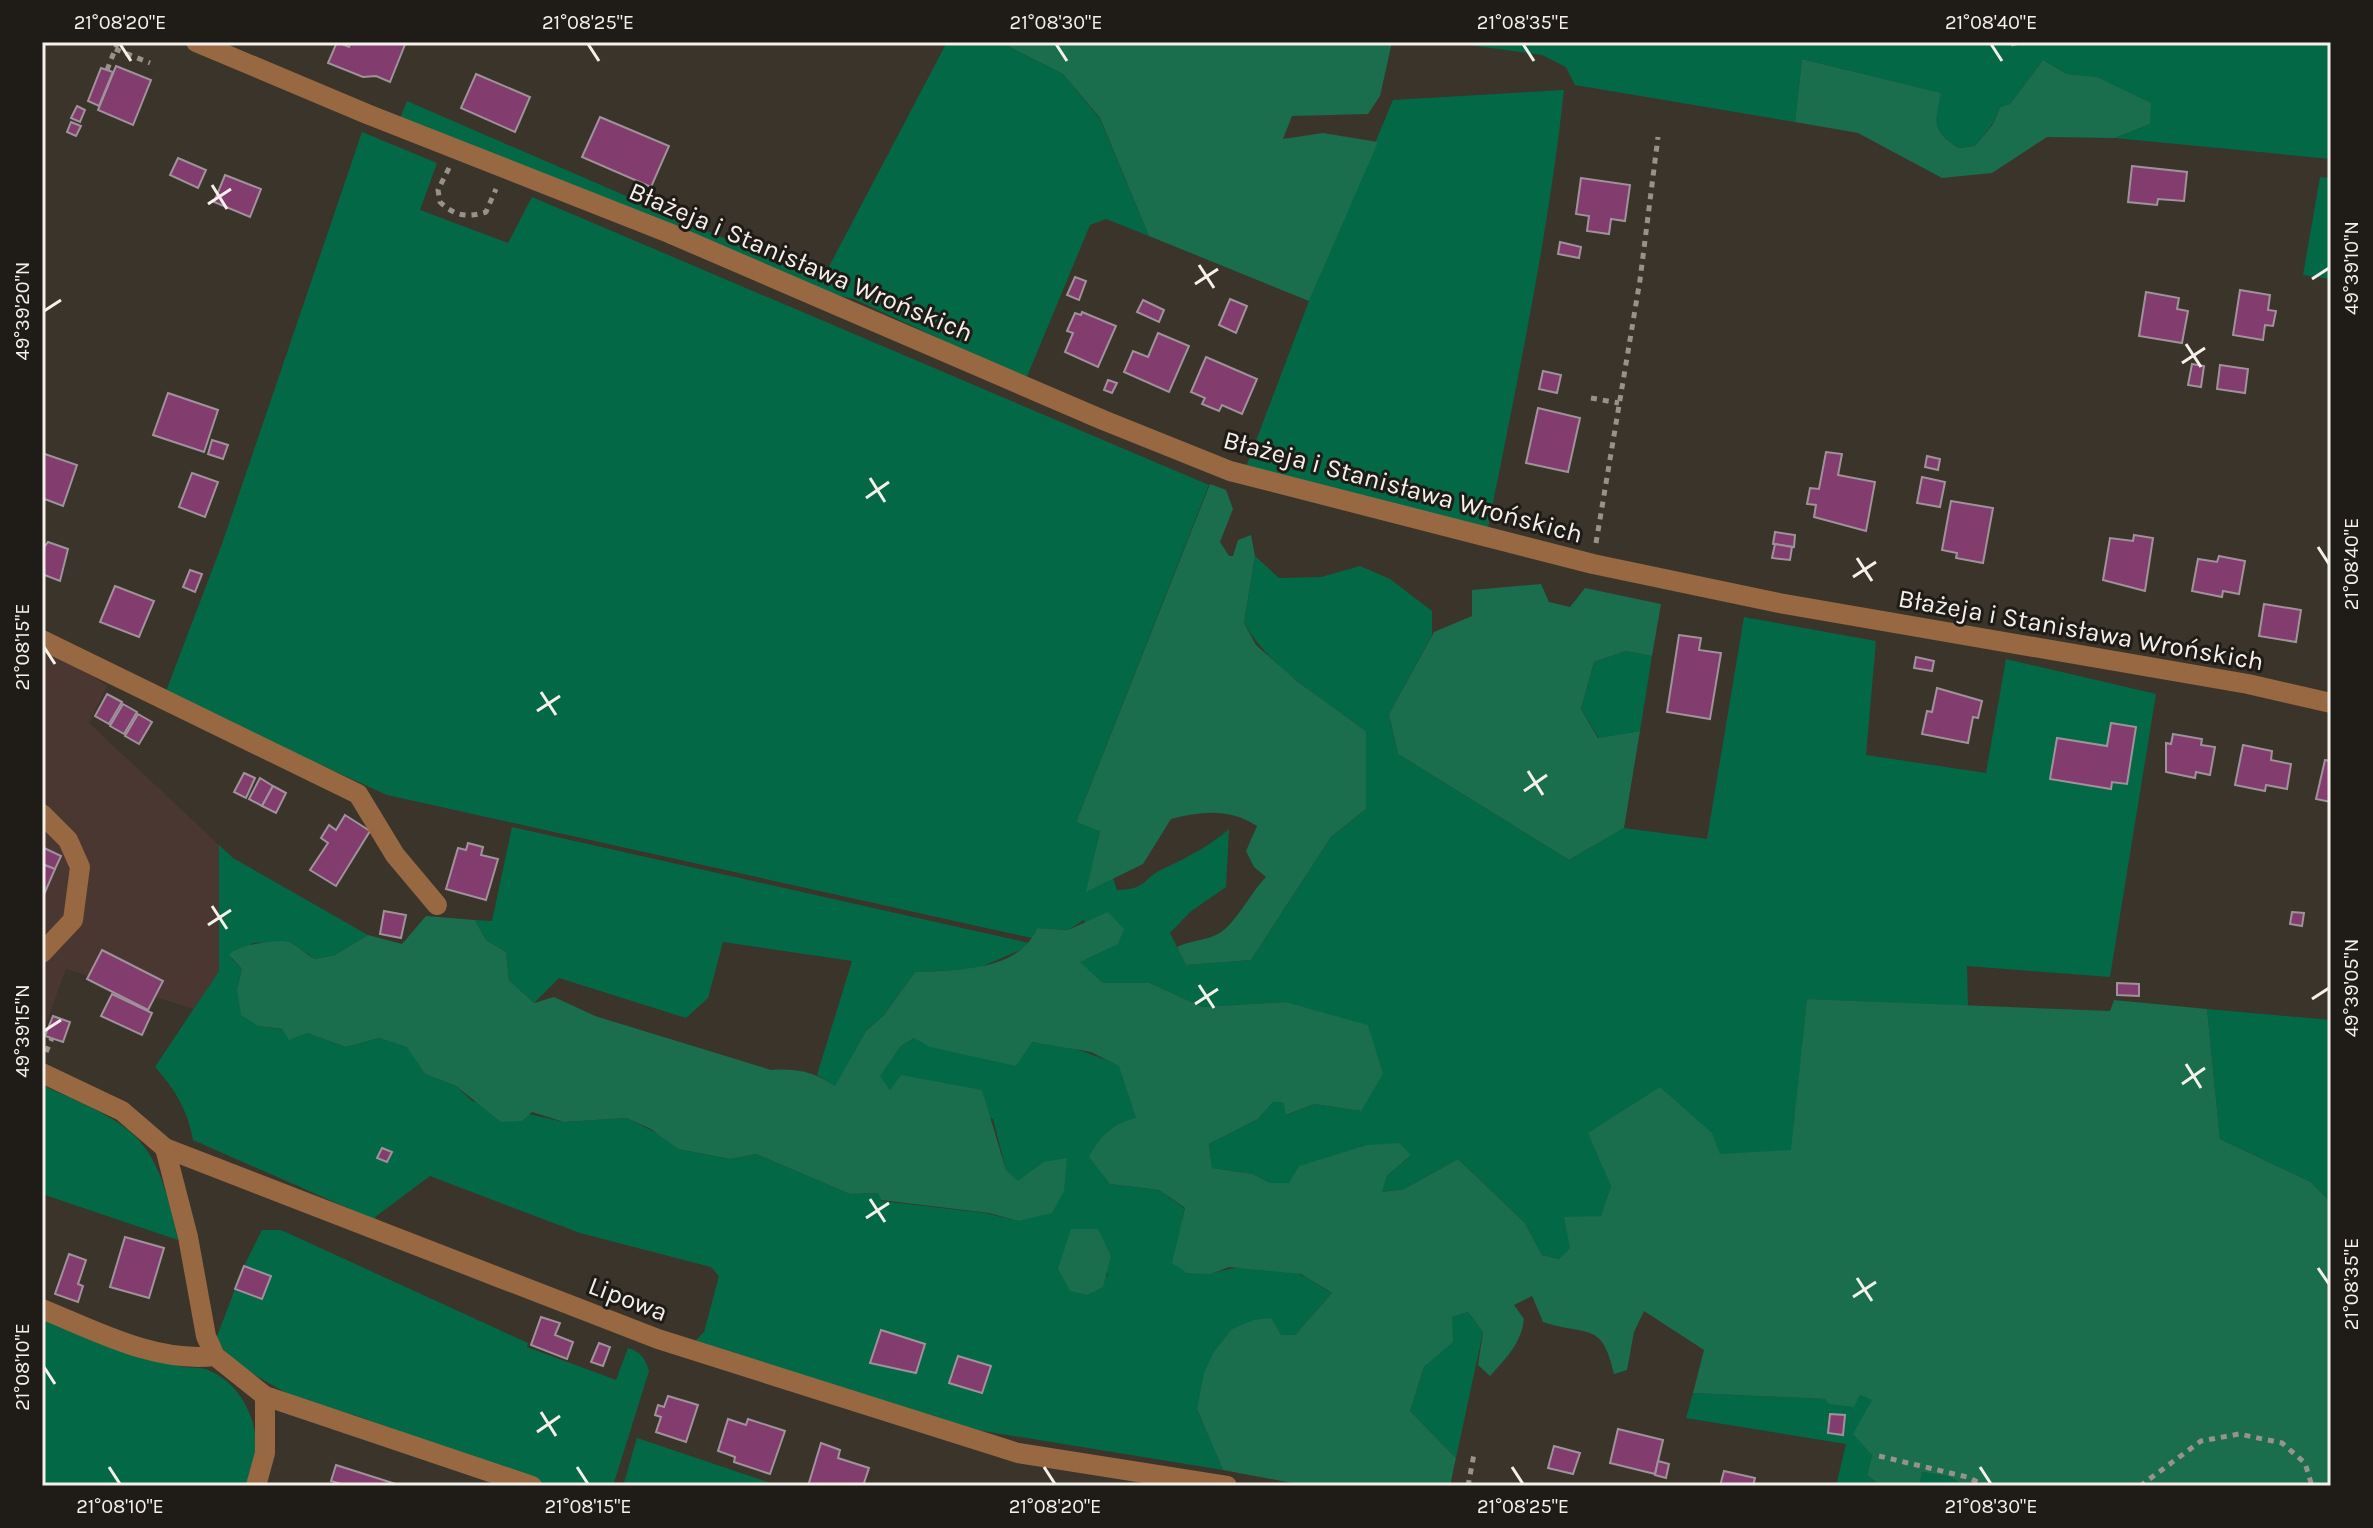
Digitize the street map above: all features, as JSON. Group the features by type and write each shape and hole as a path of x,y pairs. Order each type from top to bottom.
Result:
{"street":[{"name":"Błażeja i Stanisława Wrońskich","path":"196,42 669,233 1103,420 1230,471 1593,564 1779,603 2248,684 2331,703"},
{"path":"42,640 358,794 395,855 437,905"},
{"path":"42,814 68,840 80,867 73,920 42,953"},
{"name":"Lipowa","path":"42,1073 122,1111 165,1148 668,1350 1018,1453 1227,1486"},
{"path":"165,1148 188,1237 206,1336 215,1356 265,1396 532,1486"},
{"path":"42,1309 111,1338 171,1355 215,1356"},
{"path":"256,1486 265,1453 265,1396"}],"path":[{"path":"107,70 118,42"},
{"path":"2011,44 2019,42"},
{"path":"115,49 150,63"},
{"path":"1593,564 1658,137"},
{"path":"450,147 449,168 438,190 440,202 451,213 470,217 486,212 503,167"},
{"path":"1591,398 1619,403"},
{"path":"2140,1486 2201,1441 2239,1434 2282,1443 2305,1463 2312,1486"},
{"path":"1468,1486 1474,1454"},
{"path":"1879,1456 1967,1477 1986,1486"}],"shaded area":[{"path":"42,642 107,686 89,723 219,845 219,971 194,1009 66,969 42,1035"}],"green space":[{"path":"947,42 1000,42 1063,74 1100,119 1149,236 1106,219 1090,225 1026,379 854,299 816,291 399,121 407,101 792,268 824,276"},
{"path":"1000,42 1392,42 1380,96 1368,114 1292,116 1283,139 1323,133 1378,142 1309,301 1149,236 1100,118 1063,74"},
{"path":"1447,42 2331,42 2331,159 2115,138 2150,124 2122,91 2097,77 2067,74 2043,60 2010,104 2000,107 1993,123 1975,146 1959,148 1939,131 1937,112 1940,93 1802,59 1795,122 1575,85 1566,67 1542,55"},
{"path":"1802,59 1941,93 1937,125 1939,131 1959,148 1975,146 1993,124 2000,107 2010,104 2043,60 2067,74 2097,77 2151,103 2150,124 2115,138 2047,137 1992,173 1942,178 1858,133 1795,122"},
{"path":"1564,90 1540,257 1487,533 1246,467 1309,301 1393,100"},
{"path":"362,132 437,163 420,210 508,243 532,197 1209,485 1076,822 1100,830 1087,891 1113,878 1117,890 1140,886 1229,829 1226,887 1190,912 1170,933 1186,965 1251,960 1331,837 1366,809 1366,731 1283,669 1255,640 1244,623 1255,556 1279,578 1321,577 1360,566 1390,579 1432,611 1432,635 1389,714 1398,754 1569,860 1624,828 1707,839 1744,617 1876,641 1866,755 1986,773 2006,659 2156,694 2110,977 1967,966 1968,1006 1807,999 1792,1150 1611,1186 1601,1217 1560,1259 1542,1255 1525,1223 1458,1159 1404,1189 1381,1192 1387,1176 1410,1156 1290,1183 1270,1183 1253,1174 1212,1168 1209,1144 1258,1119 1273,1102 1283,1101 1287,1115 1314,1104 1361,1111 1285,1002 1202,1007 1150,983 1103,983 1079,962 1101,949 1084,920 1068,930 1037,928 1032,938 387,795 165,694 222,544"},
{"path":"2320,177 2331,178 2331,279 2303,275"},
{"path":"1210,484 1226,490 1233,509 1220,542 1229,556 1233,556 1238,540 1251,535 1255,556 1244,623 1256,645 1298,682 1366,731 1366,809 1331,837 1251,960 1186,965 1177,947 1225,929 1266,877 1254,867 1246,851 1257,826 1236,816 1215,813 1171,819 1143,864 1086,892 1100,831 1076,822"},
{"path":"1541,584 1549,602 1570,607 1585,588 1661,604 1652,656 1626,651 1594,662 1581,709 1598,738 1640,731 1624,828 1569,860 1398,754 1389,714 1434,632 1472,616 1472,590"},
{"path":"1626,651 1652,656 1640,731 1599,738 1581,709 1594,662"},
{"path":"512,827 1029,943 1027,947 976,969 915,972 884,1015 866,1031 836,1087 817,1075 852,961 723,942 708,998 686,1018 559,978 534,1003 509,980 506,952 486,940 475,920 492,921"},
{"path":"219,845 233,858 368,935 335,955 315,959 290,942 253,943 231,958 242,969 237,989 258,1026 307,1033 346,1047 379,1038 408,1047 425,1074 456,1086 472,1101 564,1122 626,1118 663,1136 678,1149 730,1159 756,1154 850,1194 879,1193 881,1201 985,1213 1018,1221 1043,1162 1018,1182 1006,1170 993,1119 890,1090 879,1077 901,1046 914,1038 941,1046 1030,1042 1076,1050 1120,1066 1136,1118 1110,1184 1159,1190 1185,1209 1183,1225 1186,1234 1211,1274 1243,1267 1267,1267 1303,1276 1332,1293 1295,1335 1281,1335 1197,1409 1223,1470 977,1430 692,1344 704,1332 719,1276 711,1267 580,1233 430,1176 375,1217 377,1221 193,1140 180,1101 155,1067 219,971","holes":["1071,1229 1098,1229 1108,1277"]},
{"path":"1108,912 1124,929 1118,944 1080,962 1103,983 1150,983 1202,1007 1285,1002 1368,1025 1383,1074 1361,1111 1314,1104 1286,1115 1283,1102 1273,1102 1258,1119 1209,1144 1212,1168 1253,1174 1270,1183 1289,1183 1299,1166 1367,1145 1399,1143 1411,1155 1387,1176 1382,1192 1404,1189 1458,1159 1525,1223 1542,1255 1559,1259 1570,1248 1564,1217 1601,1216 1611,1186 1588,1133 1660,1087 1712,1133 1720,1154 1791,1150 1807,999 2110,1011 2114,1000 2207,1009 2220,1139 2311,1182 2331,1203 2331,1486 1966,1486 1948,1476 1922,1472 1919,1486 1881,1486 1867,1475 1872,1455 1853,1434 1872,1400 1860,1395 1854,1407 1829,1404 1825,1399 1693,1393 1704,1350 1644,1311 1634,1332 1627,1370 1614,1374 1604,1345 1598,1338 1591,1333 1543,1322 1532,1296 1514,1305 1524,1319 1520,1336 1490,1376 1478,1365 1483,1332 1468,1312 1452,1317 1453,1342 1424,1367 1410,1411 1456,1458 1450,1486 1308,1486 1223,1470 1197,1409 1204,1373 1213,1353 1232,1329 1254,1320 1271,1318 1281,1335 1295,1335 1332,1293 1301,1274 1229,1267 1211,1274 1187,1273 1172,1263 1185,1208 1159,1190 1110,1184 1089,1157 1108,1132 1120,1123 1136,1118 1119,1066 1091,1052 1032,1042 1016,1066 930,1047 914,1038 901,1046 880,1076 890,1090 901,1075 982,1090 1006,1170 1018,1181 1043,1162 1067,1158 1064,1191 1052,1213 1018,1221 989,1213 881,1200 878,1193 850,1194 756,1154 730,1159 678,1149 651,1129 626,1118 564,1122 532,1112 522,1121 501,1122 456,1086 425,1074 407,1047 379,1038 346,1047 307,1033 289,1040 282,1029 258,1026 241,1015 237,989 242,969 229,955 248,946 283,941 315,959 335,955 368,935 402,944 426,916 475,920 486,940 506,952 509,980 534,1003 554,997 595,1016 771,1070 805,1072 835,1086 866,1031 884,1015 915,972 966,969 1001,961 1028,942 1037,928 1068,930"},
{"path":"2207,1009 2331,1020 2331,1203 2311,1182 2220,1139"},
{"path":"42,1085 101,1112 137,1138 161,1177 178,1240 42,1194"},
{"path":"1071,1229 1098,1229 1111,1256 1103,1287 1087,1295 1070,1291 1058,1269"},
{"path":"262,1230 281,1230 528,1343 527,1347 616,1380 628,1348 639,1354 649,1371 613,1486 547,1486 360,1417 293,1397 248,1371 227,1354 216,1339 235,1289 262,1299 270,1276 244,1266"},
{"path":"1468,1312 1483,1332 1456,1458 1410,1411 1424,1367 1452,1342 1452,1317"},
{"path":"42,1315 183,1367 208,1370 223,1378 245,1404 256,1437 253,1471 247,1486 42,1486"},
{"path":"1693,1393 1826,1399 1860,1395 1873,1400 1872,1455 1867,1475 1881,1486 1836,1486 1846,1444 1686,1418"},
{"path":"637,1438 780,1486 623,1486"},
{"path":"1922,1472 1948,1476 1967,1486 1919,1486"}],"building":[{"path":"337,42 349,47 351,42 406,42 390,82 376,76 363,77 328,63"},
{"path":"116,66 151,80 133,125 98,110"},
{"path":"101,68 113,72 99,106 88,101"},
{"path":"476,74 530,97 515,132 461,108"},
{"path":"77,106 85,110 80,122 71,118"},
{"path":"600,117 669,146 651,187 582,157"},
{"path":"71,122 81,126 76,136 67,132"},
{"path":"178,158 206,170 198,188 170,175"},
{"path":"2132,166 2187,172 2184,201 2158,199 2157,205 2128,202"},
{"path":"225,175 261,189 250,217 214,202"},
{"path":"1581,178 1630,185 1625,221 1611,219 1609,234 1587,231 1589,216 1576,214"},
{"path":"1560,242 1581,247 1579,258 1558,254"},
{"path":"1075,277 1086,281 1079,300 1067,295"},
{"path":"2240,290 2270,295 2268,310 2276,311 2273,326 2265,325 2263,340 2233,335"},
{"path":"2146,292 2179,298 2177,309 2188,311 2182,343 2139,336"},
{"path":"1230,299 1247,306 1236,333 1219,325"},
{"path":"1143,300 1164,310 1159,322 1137,312"},
{"path":"1082,312 1116,326 1098,367 1065,352 1073,333 1067,331 1075,313 1081,315"},
{"path":"1158,333 1189,346 1169,392 1124,372 1133,351 1148,357"},
{"path":"1206,357 1257,379 1242,414 1222,405 1219,411 1202,404 1205,398 1191,392"},
{"path":"2192,364 2204,366 2201,387 2188,385"},
{"path":"2220,365 2248,369 2245,393 2217,389"},
{"path":"1543,371 1561,375 1557,393 1539,389"},
{"path":"1108,380 1117,383 1112,393 1104,390"},
{"path":"168,393 218,410 204,452 153,435"},
{"path":"1538,408 1580,418 1568,472 1526,463"},
{"path":"212,440 228,445 223,459 208,454"},
{"path":"1826,452 1842,454 1838,475 1875,482 1866,531 1814,517 1816,505 1807,504 1810,488 1819,489"},
{"path":"42,453 77,465 63,506 42,498"},
{"path":"1927,456 1940,459 1938,470 1925,467"},
{"path":"192,473 218,482 205,517 179,507"},
{"path":"1922,477 1945,482 1940,507 1917,503"},
{"path":"1951,501 1993,508 1983,563 1956,558 1957,553 1942,550"},
{"path":"1775,532 1795,535 1794,547 1773,544"},
{"path":"2134,535 2153,538 2145,591 2103,580 2110,538 2133,541"},
{"path":"48,542 68,549 60,581 42,574 42,550"},
{"path":"1775,544 1792,547 1790,560 1772,558"},
{"path":"2219,556 2245,561 2239,594 2223,591 2222,597 2192,591 2198,559 2217,562"},
{"path":"190,570 202,574 195,592 183,587"},
{"path":"115,586 154,601 139,637 100,622"},
{"path":"2264,604 2301,610 2296,642 2259,636"},
{"path":"1679,635 1701,638 1699,650 1721,653 1710,719 1667,712"},
{"path":"1916,657 1934,661 1932,671 1914,668"},
{"path":"1937,688 1982,701 1978,718 1973,717 1968,743 1922,734 1927,711 1932,712"},
{"path":"107,694 122,702 109,724 95,716"},
{"path":"123,704 137,712 124,734 110,726"},
{"path":"138,714 152,722 139,744 125,736"},
{"path":"2111,723 2136,727 2127,784 2112,782 2111,789 2050,779 2057,738 2107,746"},
{"path":"2173,734 2202,739 2201,745 2215,747 2210,775 2196,772 2195,778 2166,772 2166,743 2171,744"},
{"path":"2243,745 2272,751 2271,760 2291,764 2287,789 2266,785 2265,791 2235,785"},
{"path":"2325,760 2331,761 2331,802 2316,799"},
{"path":"244,773 255,778 246,798 234,792"},
{"path":"260,778 273,786 262,806 249,799"},
{"path":"273,786 286,793 276,813 262,806"},
{"path":"345,815 370,831 336,886 310,870 328,843 321,838 329,825 336,830"},
{"path":"468,843 483,847 481,855 498,859 486,900 446,889 458,848 466,850"},
{"path":"42,847 61,856 55,869 42,864"},
{"path":"42,864 55,869 42,899"},
{"path":"384,911 406,915 401,938 380,934"},
{"path":"2292,912 2304,913 2302,926 2290,924"},
{"path":"102,950 163,981 148,1010 87,979"},
{"path":"2117,983 2139,984 2139,996 2117,995"},
{"path":"112,994 152,1013 142,1035 101,1016"},
{"path":"53,1016 70,1022 63,1042 45,1036"},
{"path":"382,1148 392,1152 387,1162 377,1158"},
{"path":"125,1237 164,1248 149,1298 110,1287"},
{"path":"69,1254 86,1260 78,1284 83,1286 78,1302 55,1294"},
{"path":"244,1266 271,1276 262,1299 235,1289"},
{"path":"541,1317 560,1323 555,1335 573,1342 567,1359 531,1345"},
{"path":"881,1330 925,1344 916,1373 870,1363"},
{"path":"599,1343 610,1347 603,1366 591,1362"},
{"path":"958,1356 991,1366 982,1393 949,1383"},
{"path":"668,1396 698,1405 686,1442 656,1432 661,1417 655,1415 658,1405 664,1407"},
{"path":"1830,1414 1845,1415 1843,1435 1828,1433"},
{"path":"728,1419 746,1425 748,1419 785,1431 770,1474 734,1462 735,1457 718,1451"},
{"path":"1618,1429 1663,1440 1655,1474 1610,1463"},
{"path":"821,1443 840,1450 838,1458 869,1468 863,1486 808,1486"},
{"path":"1554,1446 1580,1453 1573,1474 1548,1468"},
{"path":"1658,1461 1669,1464 1666,1478 1655,1475"},
{"path":"336,1465 402,1486 348,1486 331,1481"},
{"path":"1724,1471 1755,1478 1753,1486 1720,1486"}]}
